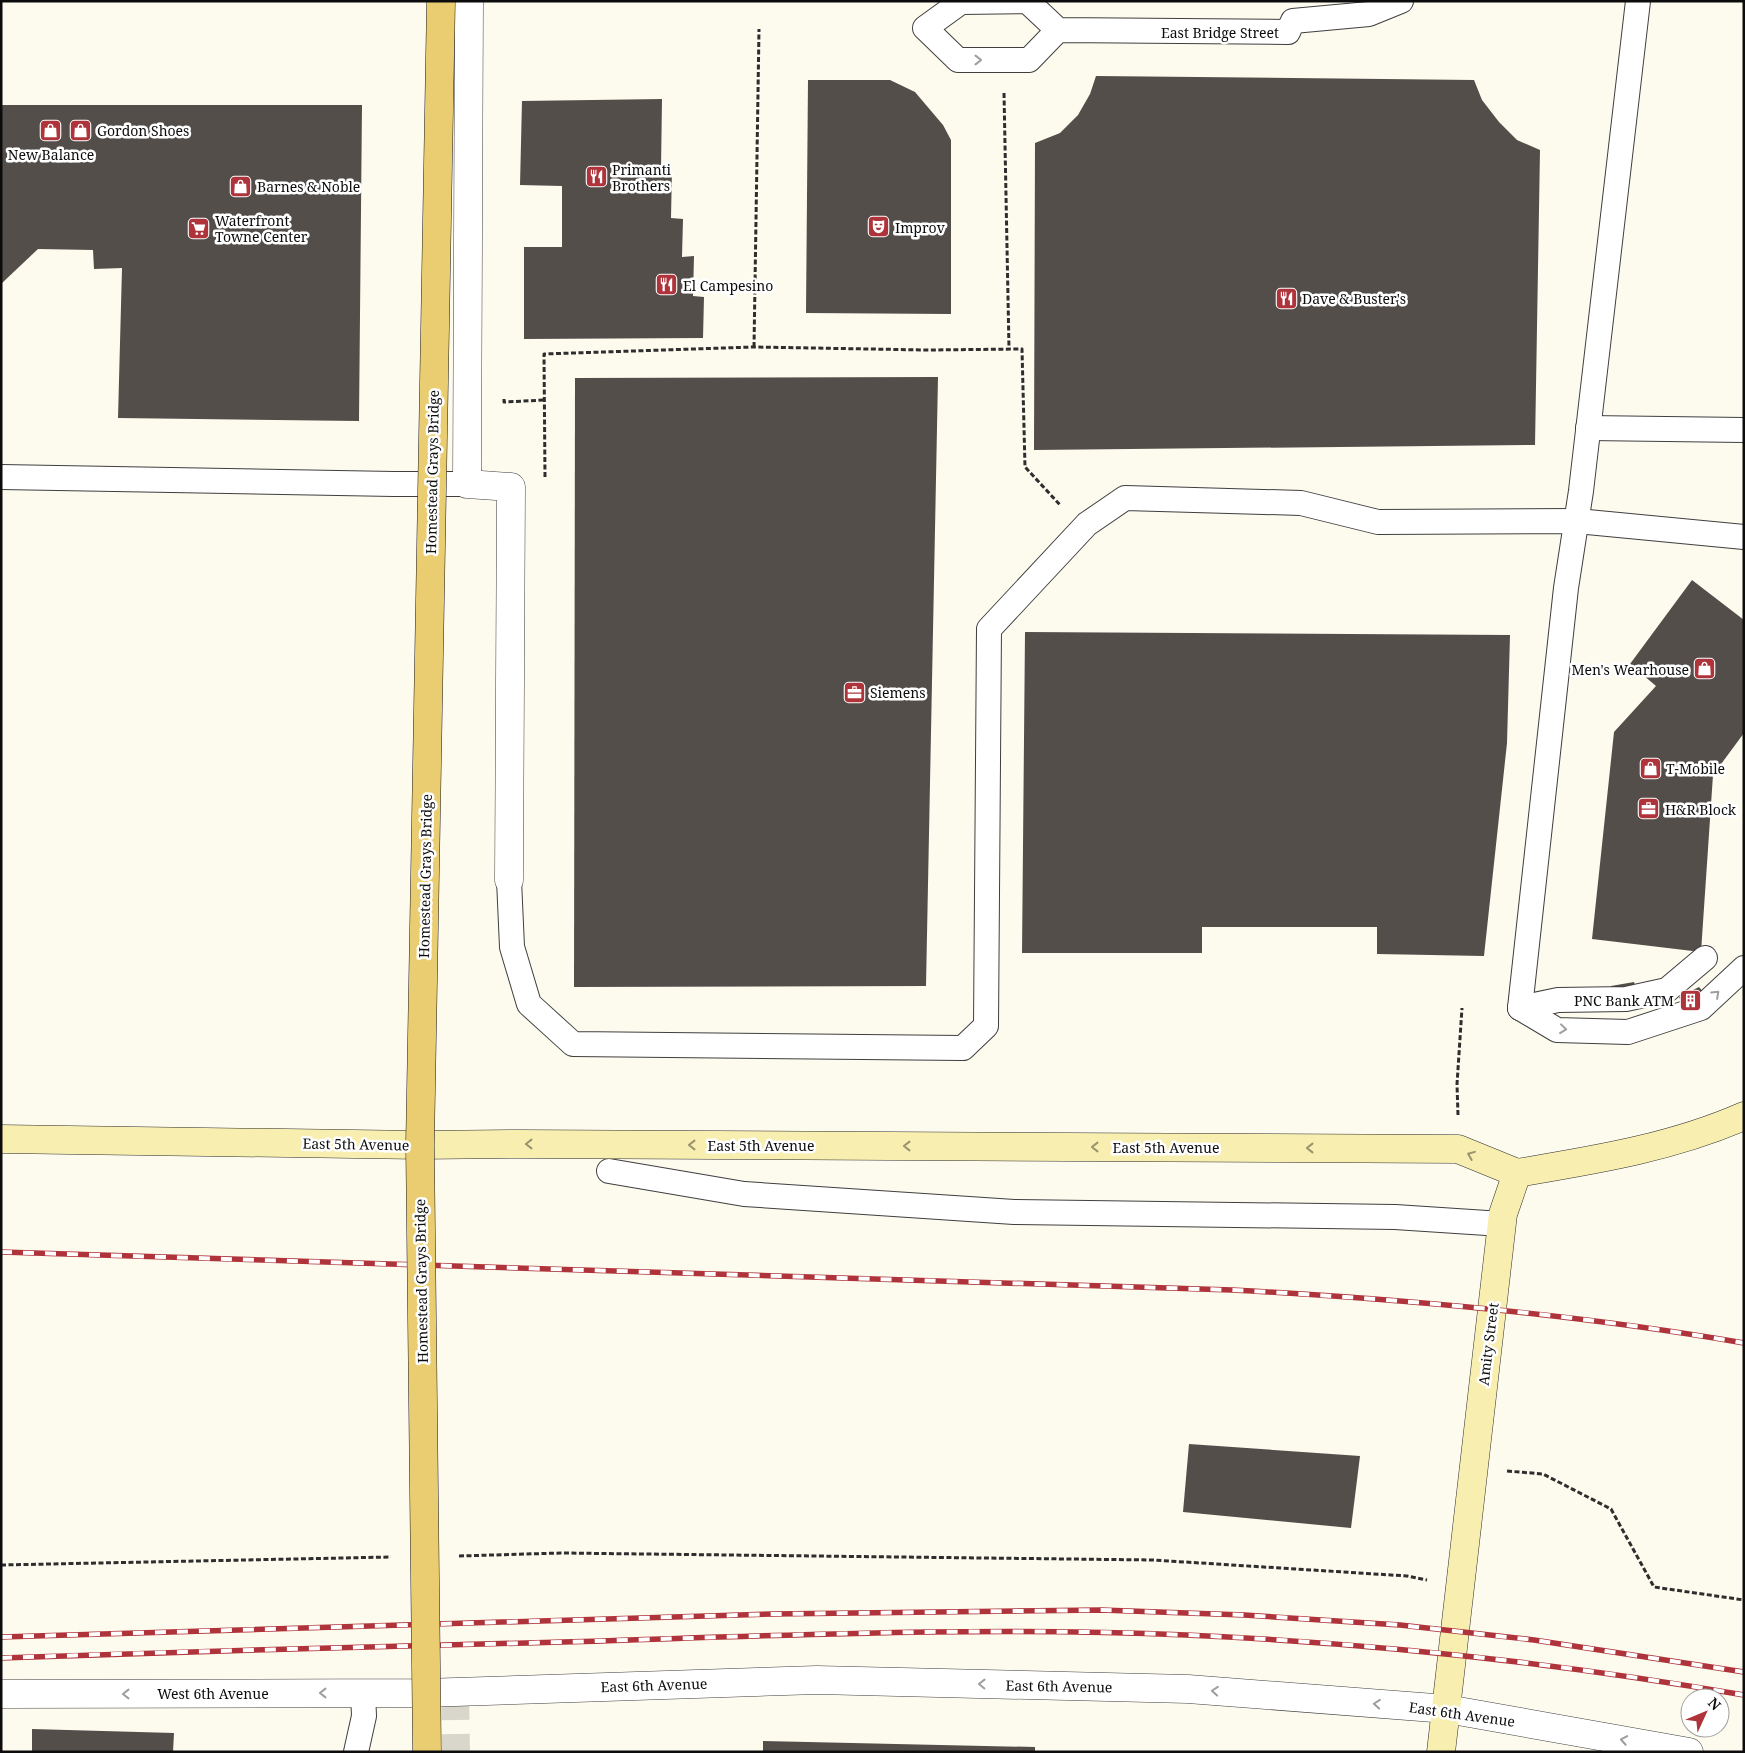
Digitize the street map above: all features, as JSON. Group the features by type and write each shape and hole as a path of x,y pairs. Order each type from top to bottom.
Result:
{"main road":[{"name":"Homestead Grays Bridge","path":"427,1752 420,1145 440,1"}],"street":[{"path":"468,1 466,484 511,487 509,880"},
{"path":"1517,1173 1624,1155 1708,1132 1744,1116"},
{"name":"East 5th Avenue","path":"1,1139 420,1145 1458,1149 1517,1173"},
{"name":"Amity Street","path":"1441,1752 1462,1585 1503,1214 1517,1173"},
{"name":"East 6th Avenue","path":"424,1693 817,1680 1188,1689 1447,1709 1689,1752"},
{"name":"West 6th Avenue","path":"1,1694 424,1693"}],"lane":[{"path":"1027,1 1058,30 1029,60 958,60 925,28 961,2 1027,1"},
{"name":"East Bridge Street","path":"1058,30 1288,32 1293,21 1368,14 1401,1"},
{"path":"1520,1008 1566,588 1577,521 1638,1"},
{"path":"1588,428 1744,430"},
{"path":"1,477 466,484"},
{"path":"509,880 512,947 529,1004 572,1044 964,1048 986,1026 989,629 1088,524 1124,498 1300,502 1378,522 1577,521 1744,537"},
{"path":"1520,1008 1558,1000 1626,999 1667,990 1705,958"},
{"path":"1520,1008 1557,1030 1628,1032 1701,1008 1744,968"},
{"path":"609,1171 744,1194 1014,1212 1396,1217 1502,1224"},
{"path":"356,1752 364,1716 363,1693"}],"path":[{"path":"754,346 759,29"},
{"path":"1006,106 1009,350"},
{"path":"545,481 544,354 754,346 927,350 1022,349 1025,467 1062,507"},
{"path":"504,392 504,402 544,400"},
{"path":"1458,1118 1457,1084 1462,1008"},
{"path":"1474,1469 1543,1474 1610,1509 1654,1587 1744,1600"},
{"path":"453,1556 561,1553 1153,1560 1407,1576 1462,1585"},
{"path":"1,1565 394,1557"}],"building":[{"name":"Dave & Buster's","path":"1096,76 1474,80 1482,100 1499,122 1517,140 1540,150 1535,445 1034,450 1035,143 1060,133 1078,115 1090,94"},
{"name":"Improv","path":"808,80 890,80 915,92 943,125 951,140 951,314 806,313"},
{"path":"662,99 661,169 672,168 671,218 683,219 682,257 694,256 693,296 704,297 703,338 524,339 524,247 562,247 562,186 520,185 522,101"},
{"name":"Barnes & Noble","path":"1,105 362,105 359,421 118,418 122,268 94,269 93,250 38,249 1,284"},
{"path":"938,377 926,986 574,987 575,378"},
{"path":"1692,580 1744,620 1744,733 1713,775 1701,952 1592,939 1614,732 1656,686 1630,664"},
{"path":"1025,632 1510,635 1507,743 1484,956 1377,954 1377,927 1202,927 1202,953 1022,953"},
{"name":"PNC Bank ATM","path":"1634,982 1636,988 1615,1002 1611,986"},
{"name":"PNC Bank ATM","path":"1699,987 1704,993 1685,1011 1679,997"},
{"path":"1189,1444 1360,1456 1351,1528 1183,1512"},
{"path":"32,1729 174,1733 173,1752 32,1752"},
{"path":"763,1741 1035,1747 1035,1752 763,1752"}],"tunnel":[{"path":"455,1692 456,1752"}],"railway":[{"path":"1,1252 1232,1290 1361,1298 1489,1309 1617,1324 1744,1343"},
{"path":"1,1637 773,1614 1101,1610 1244,1615 1400,1625 1534,1640 1744,1672"},
{"path":"1,1658 874,1633 1108,1632 1326,1643 1396,1649 1605,1673 1744,1695"}],"place":[{"name":"Gordon Shoes","path":"81,130"},
{"name":"New Balance","path":"51,131"},
{"name":"Primanti Brothers","path":"596,177"},
{"name":"Barnes & Noble","path":"241,186"},
{"name":"Improv","path":"879,227"},
{"name":"Waterfront Towne Center","path":"199,228"},
{"name":"El Campesino","path":"667,285"},
{"name":"Dave & Buster's","path":"1286,298"},
{"name":"Men's Wearhouse","path":"1705,669"},
{"name":"Siemens","path":"854,692"},
{"name":"T-Mobile","path":"1650,768"},
{"name":"H&R Block","path":"1649,809"},
{"name":"PNC Bank ATM","path":"1690,1000"}]}
